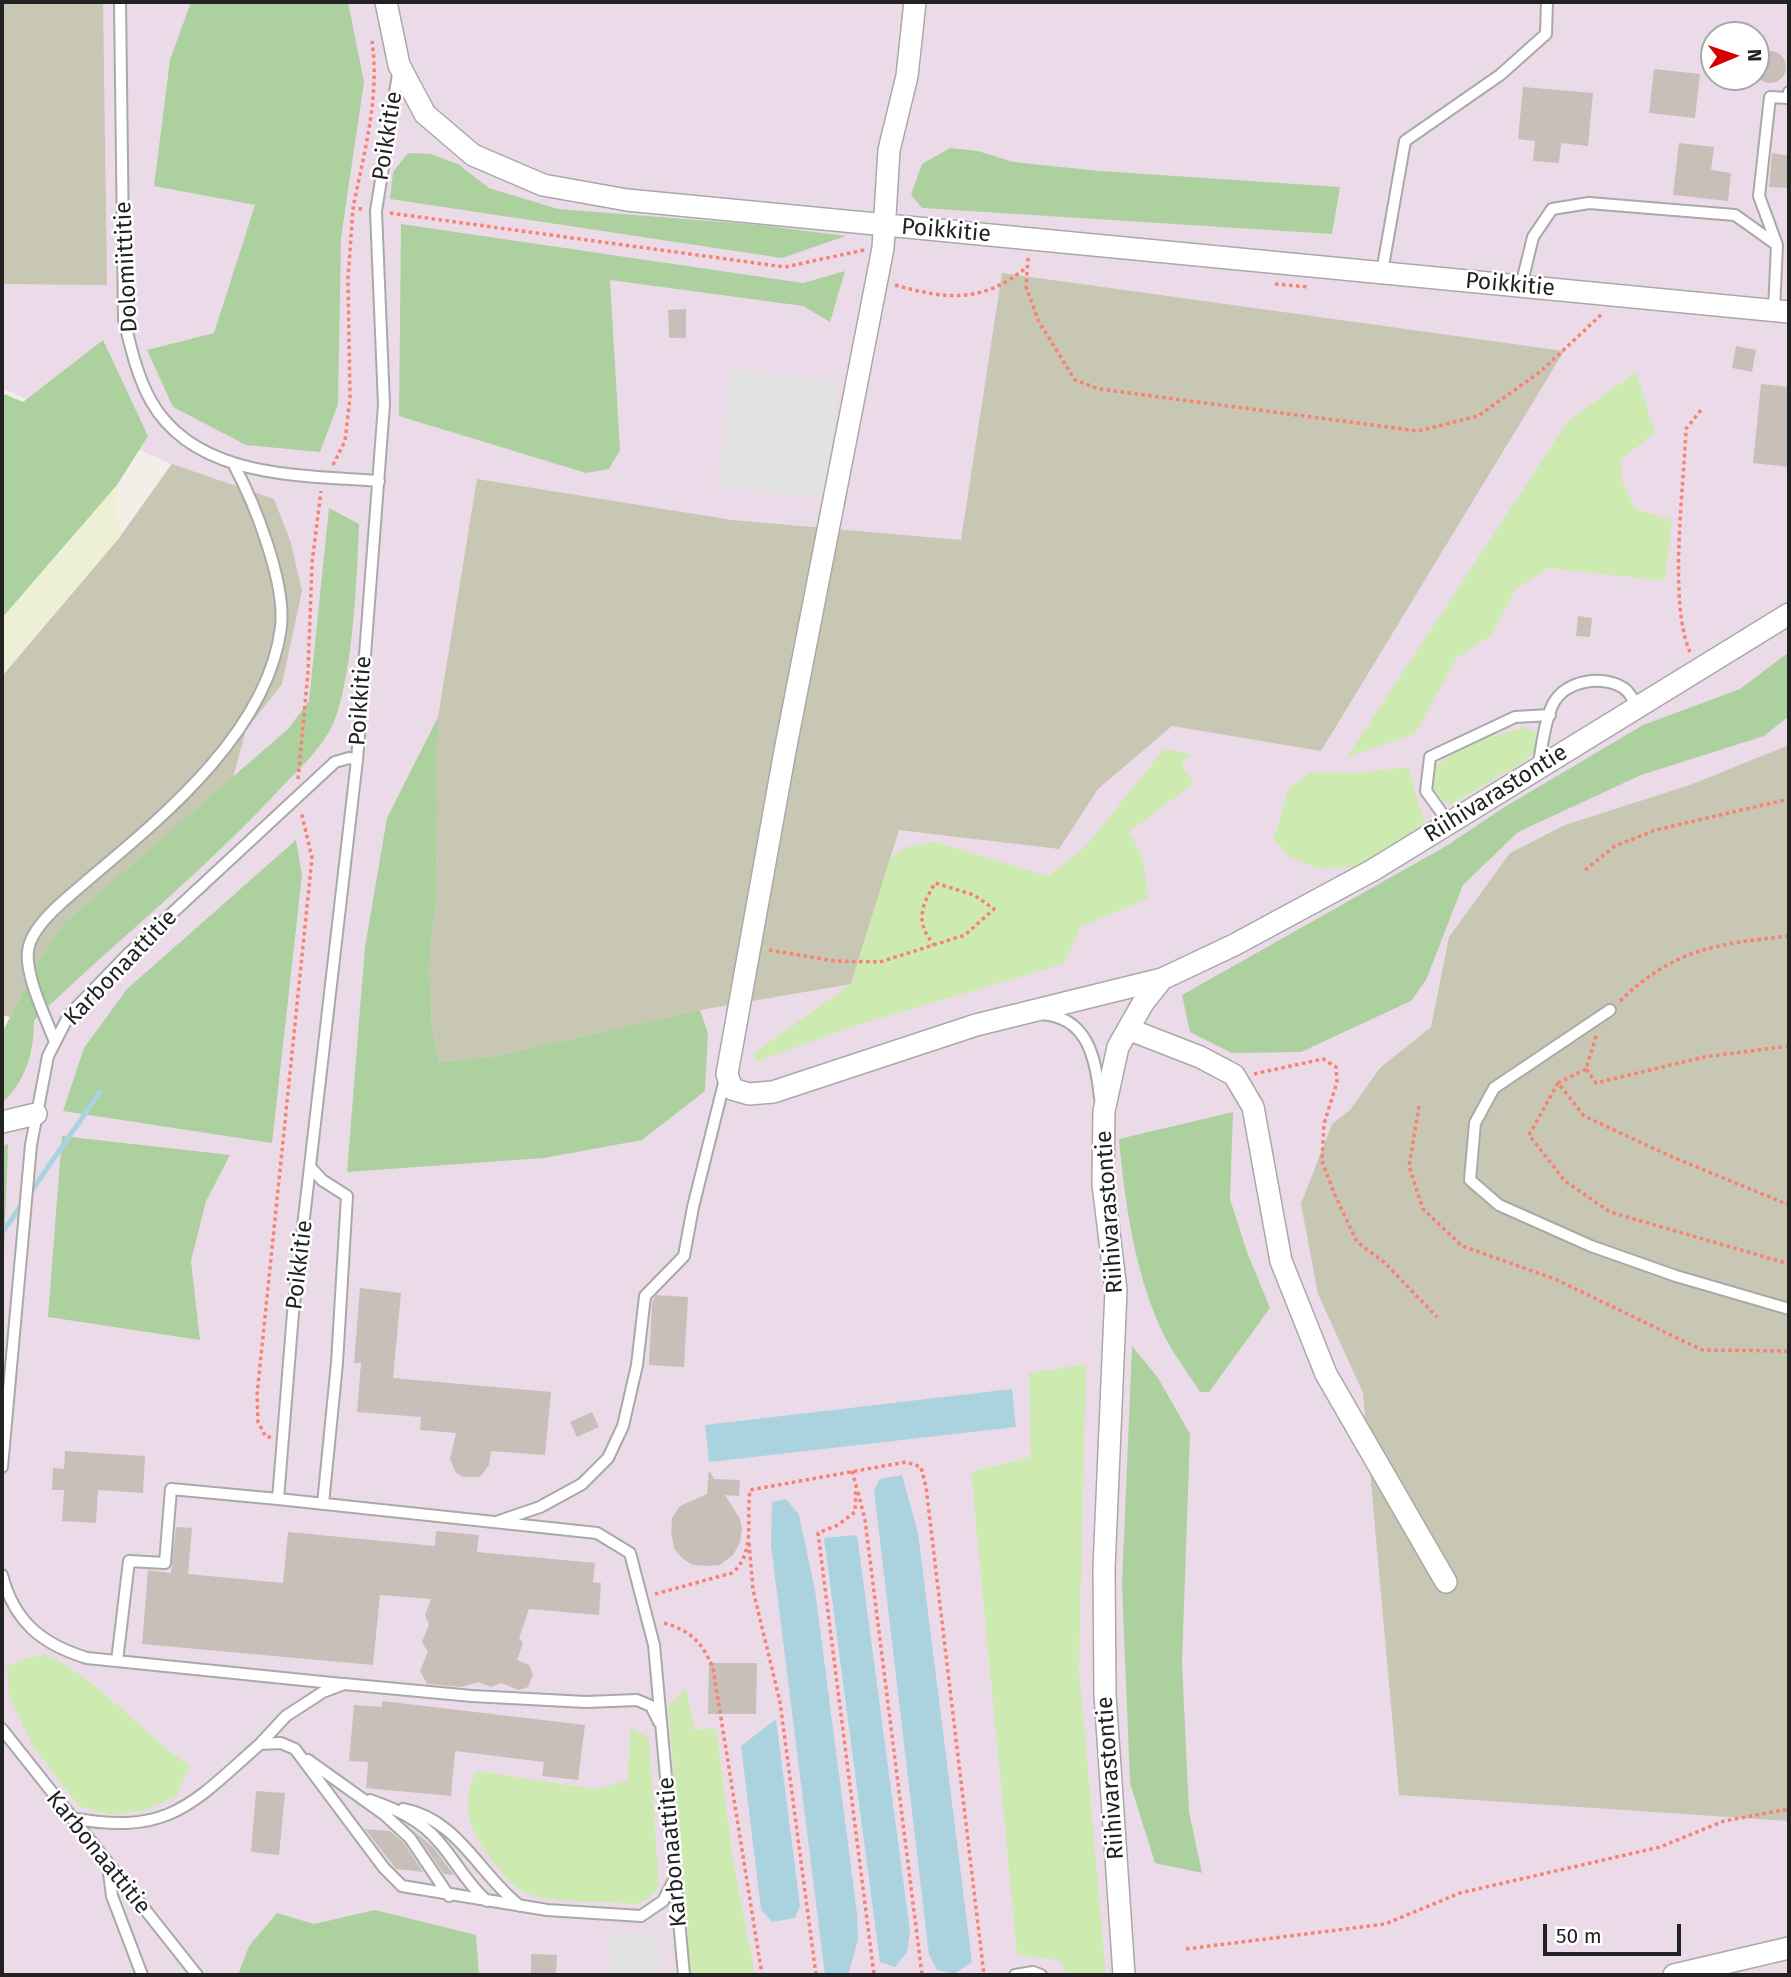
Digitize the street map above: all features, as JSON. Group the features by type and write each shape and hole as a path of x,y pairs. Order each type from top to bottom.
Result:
{"street":[{"path":"386,2 399,65"},
{"path":"915,2 907,76 889,150 886,226 878,278 787,738 727,1074 732,1089 749,1094 773,1092 1021,1013 1162,979"},
{"name":"Poikkitie","path":"399,65 425,114 473,155 543,185 627,200 1781,311"},
{"name":"Riihivarastontie","path":"1124,1975 1105,1693 1104,1568 1116,1290 1103,1184 1104,1111 1118,1047 1143,1003 1162,979 1234,945 1373,870 1789,614"},
{"path":"1128,1029 1200,1056 1234,1075 1253,1107 1281,1261 1326,1374 1446,1583"},
{"path":"2,1122 36,1114"},
{"path":"1683,1974 1789,1948"}],"lane":[{"name":"Dolomiittitie","path":"120,2 124,320 136,368 151,402 174,429 209,455 234,465 379,481"},
{"path":"1382,272 1405,141 1500,75 1546,34 1547,2"},
{"name":"Poikkitie","path":"278,1499 293,1313 357,760 384,405 376,211 399,65"},
{"path":"1781,311 1777,245 1759,196 1770,97 1788,98 1789,92"},
{"path":"1521,286 1533,237 1552,209 1589,203 1735,215 1777,245"},
{"path":"55,1042 33,984 28,950 46,916 129,845 192,786 233,737 267,682 281,626 278,576 234,465"},
{"path":"1538,768 1553,702 1583,682 1608,681 1626,690 1637,706"},
{"path":"1449,823 1426,791 1430,757 1515,717 1550,715"},
{"name":"Karbonaattitie","path":"2,1467 36,1114 48,1056 55,1042 69,1015 127,955 335,762 349,758 357,760"},
{"path":"1610,1010 1494,1088 1475,1123 1470,1180 1499,1205 1591,1246 1676,1276 1789,1309"},
{"path":"1021,1013 1049,1014 1074,1023 1091,1045 1104,1139"},
{"path":"496,1522 540,1507 582,1484 608,1458 623,1426 635,1377 645,1296 684,1256 693,1207 727,1074"},
{"path":"311,1168 322,1180 347,1196 337,1363 323,1504"},
{"name":"Karbonaattitie","path":"117,1661 129,1561 165,1563 172,1489 597,1533 630,1553 654,1645 684,1975"},
{"path":"2,1575 9,1603 28,1626 46,1640 87,1658 485,1697 586,1702 637,1700 651,1706 662,1728"},
{"path":"71,1818 109,1825 168,1816 205,1793 260,1744 286,1716 323,1692 344,1684"},
{"name":"Karbonaattitie","path":"2,1728 197,1975"},
{"path":"260,1744 281,1743 295,1749 385,1815 410,1838 449,1896"},
{"path":"295,1749 384,1868 402,1886 521,1907 641,1916 663,1901 675,1878"},
{"path":"357,1796 390,1807 417,1812 451,1832 502,1892 521,1907"},
{"path":"390,1807 418,1822 432,1835 474,1890 488,1902"},
{"path":"108,1865 112,1896 142,1975"},
{"path":"1015,1975 1033,1972 1041,1975"}],"path":[{"path":"283,1439 266,1437 258,1422 257,1395 312,858 296,768 308,672 312,563 322,487 345,441 350,398 348,279 353,208"},
{"path":"1028,239 1026,287 1039,322 1075,380 1099,389 1418,431 1478,416 1540,372 1623,295"},
{"path":"878,278 923,293 970,296 1003,287 1027,267"},
{"path":"1698,669 1685,640 1678,594 1686,429 1701,410"},
{"path":"1585,870 1615,845 1656,830 1789,799"},
{"path":"750,947 835,961 880,962 934,945 965,935 994,909 974,895 934,883 922,905 923,932 934,945"},
{"path":"1789,936 1706,947 1682,957 1639,982 1610,1010 1591,1046 1586,1069 1596,1083 1704,1057 1789,1046"},
{"path":"1234,1075 1259,1073 1323,1059 1336,1067 1337,1082 1324,1124 1322,1161 1334,1193 1357,1242 1384,1262 1437,1317"},
{"path":"1586,1069 1558,1083 1529,1135 1565,1181 1610,1212 1789,1264"},
{"path":"1558,1083 1584,1116 1670,1156 1789,1205"},
{"path":"1419,1106 1409,1166 1423,1209 1462,1246 1555,1279 1702,1350 1789,1351"},
{"path":"816,1975 780,1702 753,1590 749,1538 750,1490 906,1462 921,1468 926,1487 984,1975"},
{"path":"852,1471 865,1520 922,1975"},
{"path":"856,1485 855,1512 838,1525 818,1533 874,1975"},
{"path":"642,1598 732,1573 742,1565 749,1538"},
{"path":"647,1618 685,1629 703,1645 713,1668 746,1889 762,1975"},
{"path":"1186,1948 1385,1924 1460,1893 1647,1850 1724,1821 1789,1809"}],"shaded area":[{"path":"2,2 1789,2 1789,1975 2,1975 2,1033 10,1017 2,1015 2,676 119,538 171,464 2,388"},
{"path":"2,2 103,2 107,285 2,284"},
{"path":"1002,273 1564,351 1321,751 1172,726 1098,789 1059,849 899,830 851,984 700,1010 490,1057 439,1062 432,1027 429,964 436,900 438,717 477,479 732,520 961,540"},
{"path":"731,369 839,382 825,499 718,486"},
{"path":"172,464 274,499 291,543 302,591 282,684 246,730 233,777 63,924 40,958 10,1017 2,1015 2,676 119,538"},
{"path":"117,485 119,538 2,676 2,618"},
{"path":"1789,745 1789,1821 1399,1795 1363,1393 1318,1294 1301,1204 1332,1124 1350,1110 1380,1068 1431,1027 1449,937 1510,853 1565,825 1690,785"},
{"path":"610,1934 658,1934 659,1975 611,1975"}],"green space":[{"path":"191,2 348,2 364,82 341,238 338,404 320,452 246,445 173,407 147,350 214,333 255,205 154,186 170,60"},
{"path":"950,148 978,151 1013,162 1100,171 1340,187 1332,234 922,208 911,195 922,164"},
{"path":"408,153 431,154 458,164 489,188 558,209 760,225 846,236 782,258 390,199 393,172"},
{"path":"401,224 803,283 845,271 830,322 803,306 610,280 620,450 609,469 586,473 399,416"},
{"path":"103,340 148,436 117,485 2,618 2,393 23,402"},
{"path":"1636,372 1655,432 1621,460 1621,478 1635,509 1672,520 1665,581 1548,568 1516,589 1492,634 1457,658 1415,734 1347,757 1568,421"},
{"path":"329,508 359,524 350,650 341,699 330,729 310,757 250,820 34,1020 30,1055 23,1076 2,1103 2,1033 40,958 63,924 288,729 309,701"},
{"path":"1789,652 1789,716 1764,736 1641,775 1518,832 1463,885 1426,980 1411,1001 1301,1052 1232,1053 1190,1032 1182,995 1448,845 1503,808 1643,725 1740,689"},
{"path":"438,717 436,900 429,964 432,1027 439,1062 490,1057 700,1010 708,1033 705,1091 642,1140 544,1158 347,1172 365,947 387,818"},
{"path":"1527,727 1536,733 1535,752 1523,762 1450,805 1435,795 1432,786 1434,768 1444,760 1478,742"},
{"path":"1164,749 1191,754 1181,765 1194,783 1129,832 1143,858 1148,898 1081,927 1064,964 854,1026 756,1062 754,1053 851,984 890,858 907,847 935,842 1048,876 1085,847"},
{"path":"1408,767 1425,825 1366,866 1318,869 1290,857 1274,839 1289,788 1312,772 1355,773"},
{"path":"296,840 302,875 272,1143 63,1111 84,1048 127,989"},
{"path":"1233,1112 1230,1199 1247,1252 1270,1308 1209,1392 1200,1392 1164,1336 1143,1282 1128,1211 1119,1139"},
{"path":"62,1136 230,1155 206,1201 191,1261 200,1340 48,1317"},
{"path":"8,1144 2,1310 2,1146"},
{"path":"1132,1346 1158,1378 1190,1434 1182,1663 1189,1812 1202,1873 1155,1863 1130,1783 1122,1584"},
{"path":"1086,1364 1079,1668 1106,1975 1067,1975 1060,1961 1017,1954 971,1472 1031,1457 1029,1373"},
{"path":"46,1655 84,1678 190,1766 177,1795 147,1810 110,1815 79,1806 34,1748 9,1696 7,1667 23,1659"},
{"path":"686,1688 695,1730 716,1728 733,1860 755,1975 691,1975 668,1706"},
{"path":"631,1727 649,1738 659,1886 648,1899 636,1904 553,1899 519,1890 482,1847 471,1823 468,1799 476,1771 596,1789 627,1781"},
{"path":"375,1910 476,1935 479,1975 238,1975 249,1946 277,1913 314,1924"}],"water":[{"path":"1012,1389 1016,1427 709,1462 705,1425"},
{"path":"902,1475 918,1533 972,1962 954,1974 937,1970 929,1955 874,1490 880,1479"},
{"path":"786,1499 799,1515 815,1590 857,1913 858,1940 848,1975 825,1975 771,1545 772,1502"},
{"path":"857,1535 910,1931 907,1952 895,1967 880,1962 824,1538"},
{"path":"776,1719 800,1906 795,1918 772,1922 761,1909 741,1746"}],"building":[{"path":"1770,51 1776,52 1785,61 1785,73 1776,82 1770,83"},
{"path":"1654,69 1700,74 1695,118 1649,113"},
{"path":"1523,87 1593,93 1588,146 1561,143 1559,163 1533,161 1535,141 1518,139"},
{"path":"1679,143 1714,147 1711,170 1731,173 1728,201 1673,195"},
{"path":"1772,153 1789,156 1789,188 1769,187"},
{"path":"686,309 686,338 669,338 668,310"},
{"path":"1736,346 1756,350 1752,372 1732,368"},
{"path":"1761,384 1789,387 1789,467 1753,463"},
{"path":"1578,616 1592,618 1590,637 1576,636"},
{"path":"360,1288 401,1293 393,1378 551,1392 545,1455 491,1451 489,1465 480,1477 463,1477 456,1473 450,1459 456,1433 420,1430 421,1417 357,1412 361,1363 354,1363"},
{"path":"656,1295 688,1297 684,1367 649,1365 652,1302"},
{"path":"592,1412 599,1427 577,1437 570,1422"},
{"path":"65,1451 145,1456 143,1493 98,1490 96,1523 62,1521 64,1490 52,1490 53,1468 64,1469"},
{"path":"709,1470 714,1479 740,1480 739,1496 725,1495 740,1519 740,1543 733,1555 720,1565 693,1565 682,1558 674,1548 672,1518 680,1506 707,1494"},
{"path":"176,1527 192,1528 188,1574 283,1583 288,1532 435,1546 436,1531 479,1535 477,1552 595,1563 593,1582 601,1583 599,1615 529,1609 519,1638 523,1643 517,1660 529,1665 533,1675 528,1687 519,1690 501,1683 491,1687 478,1682 462,1687 427,1684 420,1671 428,1652 422,1642 429,1624 425,1615 431,1599 380,1595 373,1665 142,1644 148,1570 171,1573"},
{"path":"709,1663 757,1663 756,1714 708,1714"},
{"path":"382,1701 585,1725 578,1780 542,1776 544,1762 455,1751 451,1796 366,1788 368,1762 349,1761 354,1705 382,1707"},
{"path":"256,1791 285,1793 279,1855 251,1852"},
{"path":"365,1829 390,1831 404,1843 423,1872 396,1869"},
{"path":"415,1832 433,1847 454,1875 444,1874"},
{"path":"531,1954 557,1955 556,1973 531,1973"}],"waterway":[{"path":"30,1193 100,1092"},
{"path":"2,1233 24,1201"}]}
